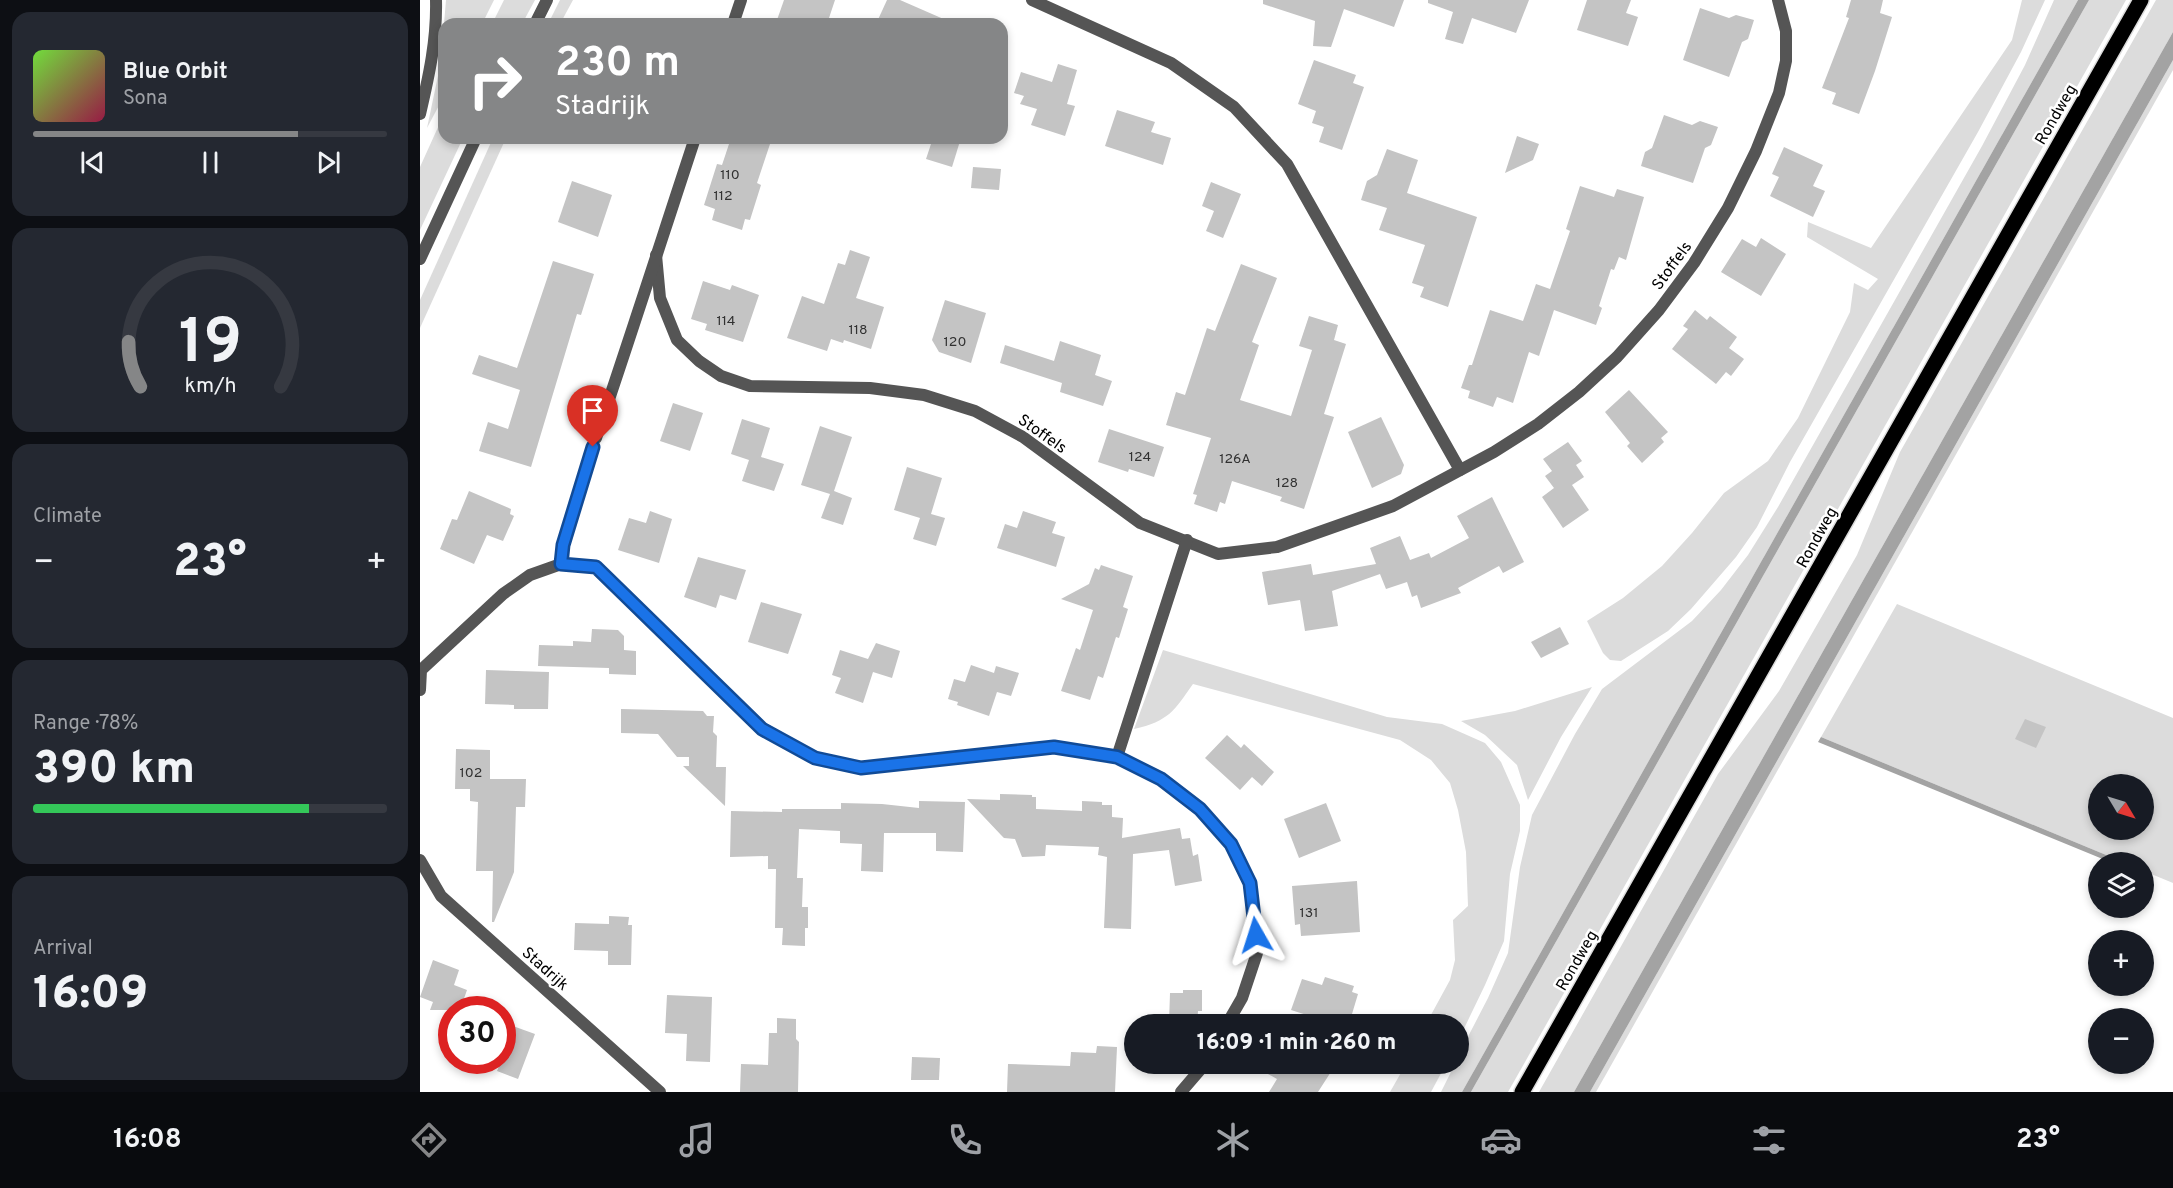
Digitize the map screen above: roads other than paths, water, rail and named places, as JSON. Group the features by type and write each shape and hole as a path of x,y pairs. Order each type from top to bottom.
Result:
{"main road":[{"name":"Rondweg","path":"1522,1092 2141,0"}],"street":[{"path":"420,114 430,72 436,23 436,0"},
{"path":"538,18 547,0"},
{"path":"735,18 741,0"},
{"path":"1032,0 1171,63 1234,107 1287,164 1460,470"},
{"name":"Stoffels","path":"656,255 660,298 677,340 699,361 721,376 750,386 870,388 924,395 975,411 1023,437 1140,524 1187,540 1218,554 1277,547 1393,506 1460,470 1538,424 1580,392 1617,357 1659,310 1694,263 1728,208 1756,151 1779,93 1786,61 1786,31 1778,0"},
{"path":"420,259 473,144"},
{"name":"Stoffels","path":"561,564 563,545 595,443 693,144"},
{"path":"1117,757 1187,540"},
{"path":"420,690 420,670 503,594 530,575 561,564 596,567 762,729 815,758 861,768 1054,747 1117,757 1161,779 1200,809 1231,844 1250,883 1257,953 1242,998 1233,1014"},
{"name":"Stadrijk","path":"420,860 441,896 660,1092"},
{"path":"1181,1092 1196,1074"}]}
